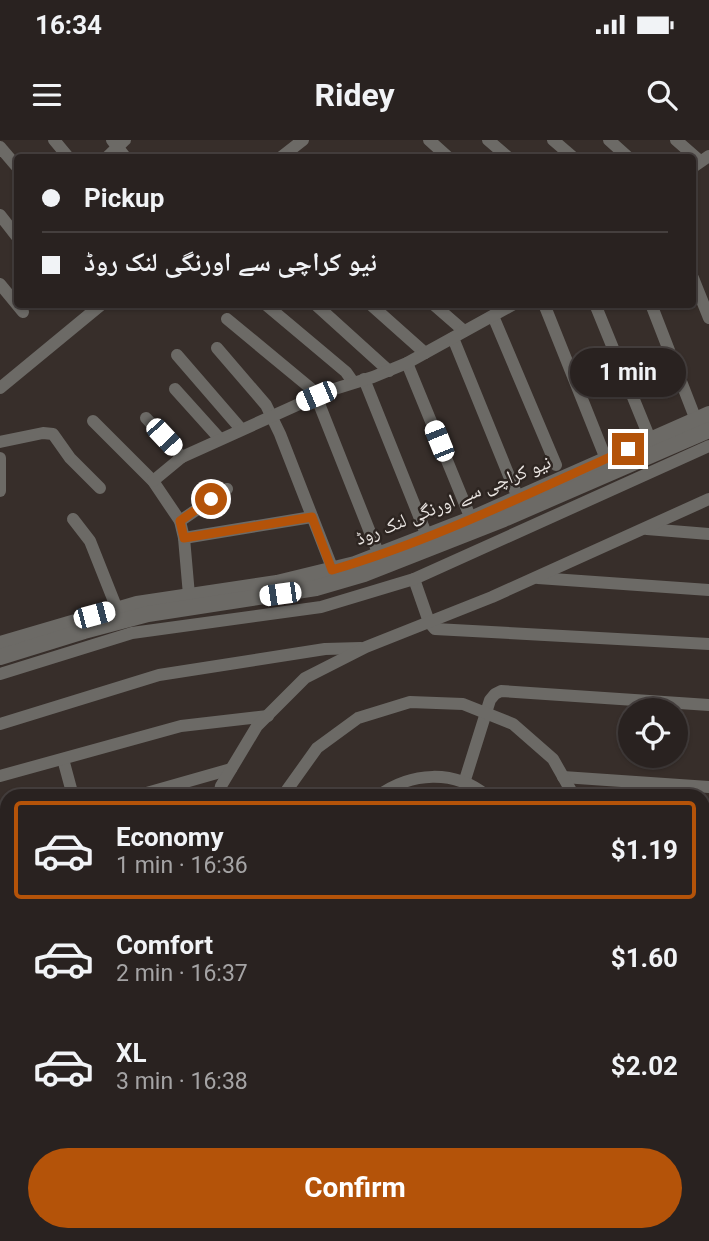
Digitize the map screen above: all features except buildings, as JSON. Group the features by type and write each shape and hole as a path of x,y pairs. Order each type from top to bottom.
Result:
{"street":[{"path":"54,140 66,154"},
{"path":"285,154 303,140"},
{"path":"429,140 445,154"},
{"path":"488,140 504,154"},
{"path":"553,140 569,154"},
{"path":"609,140 625,154"},
{"path":"676,140 692,154"},
{"path":"0,147 14,163"},
{"path":"0,215 14,233"},
{"path":"0,284 14,301"},
{"path":"696,286 709,318"},
{"path":"20,308 23,312"},
{"path":"0,388 97,308"},
{"path":"270,308 359,380 427,536"},
{"path":"319,308 389,371"},
{"path":"374,308 425,353"},
{"path":"436,308 458,334 518,498"},
{"path":"545,308 599,467"},
{"path":"597,308 650,439"},
{"path":"653,308 705,421"},
{"path":"153,481 182,457 316,396 407,363 501,309 556,465"},
{"path":"227,319 314,391 391,556"},
{"path":"217,348 258,394 271,415 332,570"},
{"path":"177,355 241,429"},
{"path":"407,363 471,519"},
{"path":"174,389 220,439"},
{"path":"146,418 182,457"},
{"path":"93,421 153,481 180,521 189,595"},
{"name":"نیو کراچی سے اورنگی لنک روڈ","path":"0,657 118,621 175,609 316,588 705,421"},
{"name":"نیو کراچی سے اورنگی لنک روڈ","path":"0,644 117,609 189,595 277,583 391,556 427,536 599,467 650,439 705,421"},
{"path":"0,442 43,433 53,434 70,458 100,488"},
{"path":"0,674 132,633 321,607 414,579 709,446"},
{"path":"0,458 0,491"},
{"path":"180,521 227,489"},
{"path":"220,789 257,726 305,678 366,648 535,578 709,499"},
{"path":"184,538 312,517"},
{"path":"73,519 90,541 117,609"},
{"path":"643,529 709,534"},
{"path":"535,578 709,590"},
{"path":"414,579 429,622 435,629 709,643"},
{"path":"0,724 159,675 325,649 366,648"},
{"path":"464,783 490,700 501,691 709,705"},
{"path":"288,789 317,748 358,718 410,702 463,705 513,724 554,759 570,789"},
{"path":"0,776 181,726 268,716"},
{"path":"63,759 71,789"},
{"path":"161,789 231,769"},
{"path":"388,789 421,776 450,777 478,789"},
{"path":"563,777 709,786"}],"route":[{"path":"211,499 180,521 184,538 312,517 332,570 379,555 471,519 628,449"}]}
